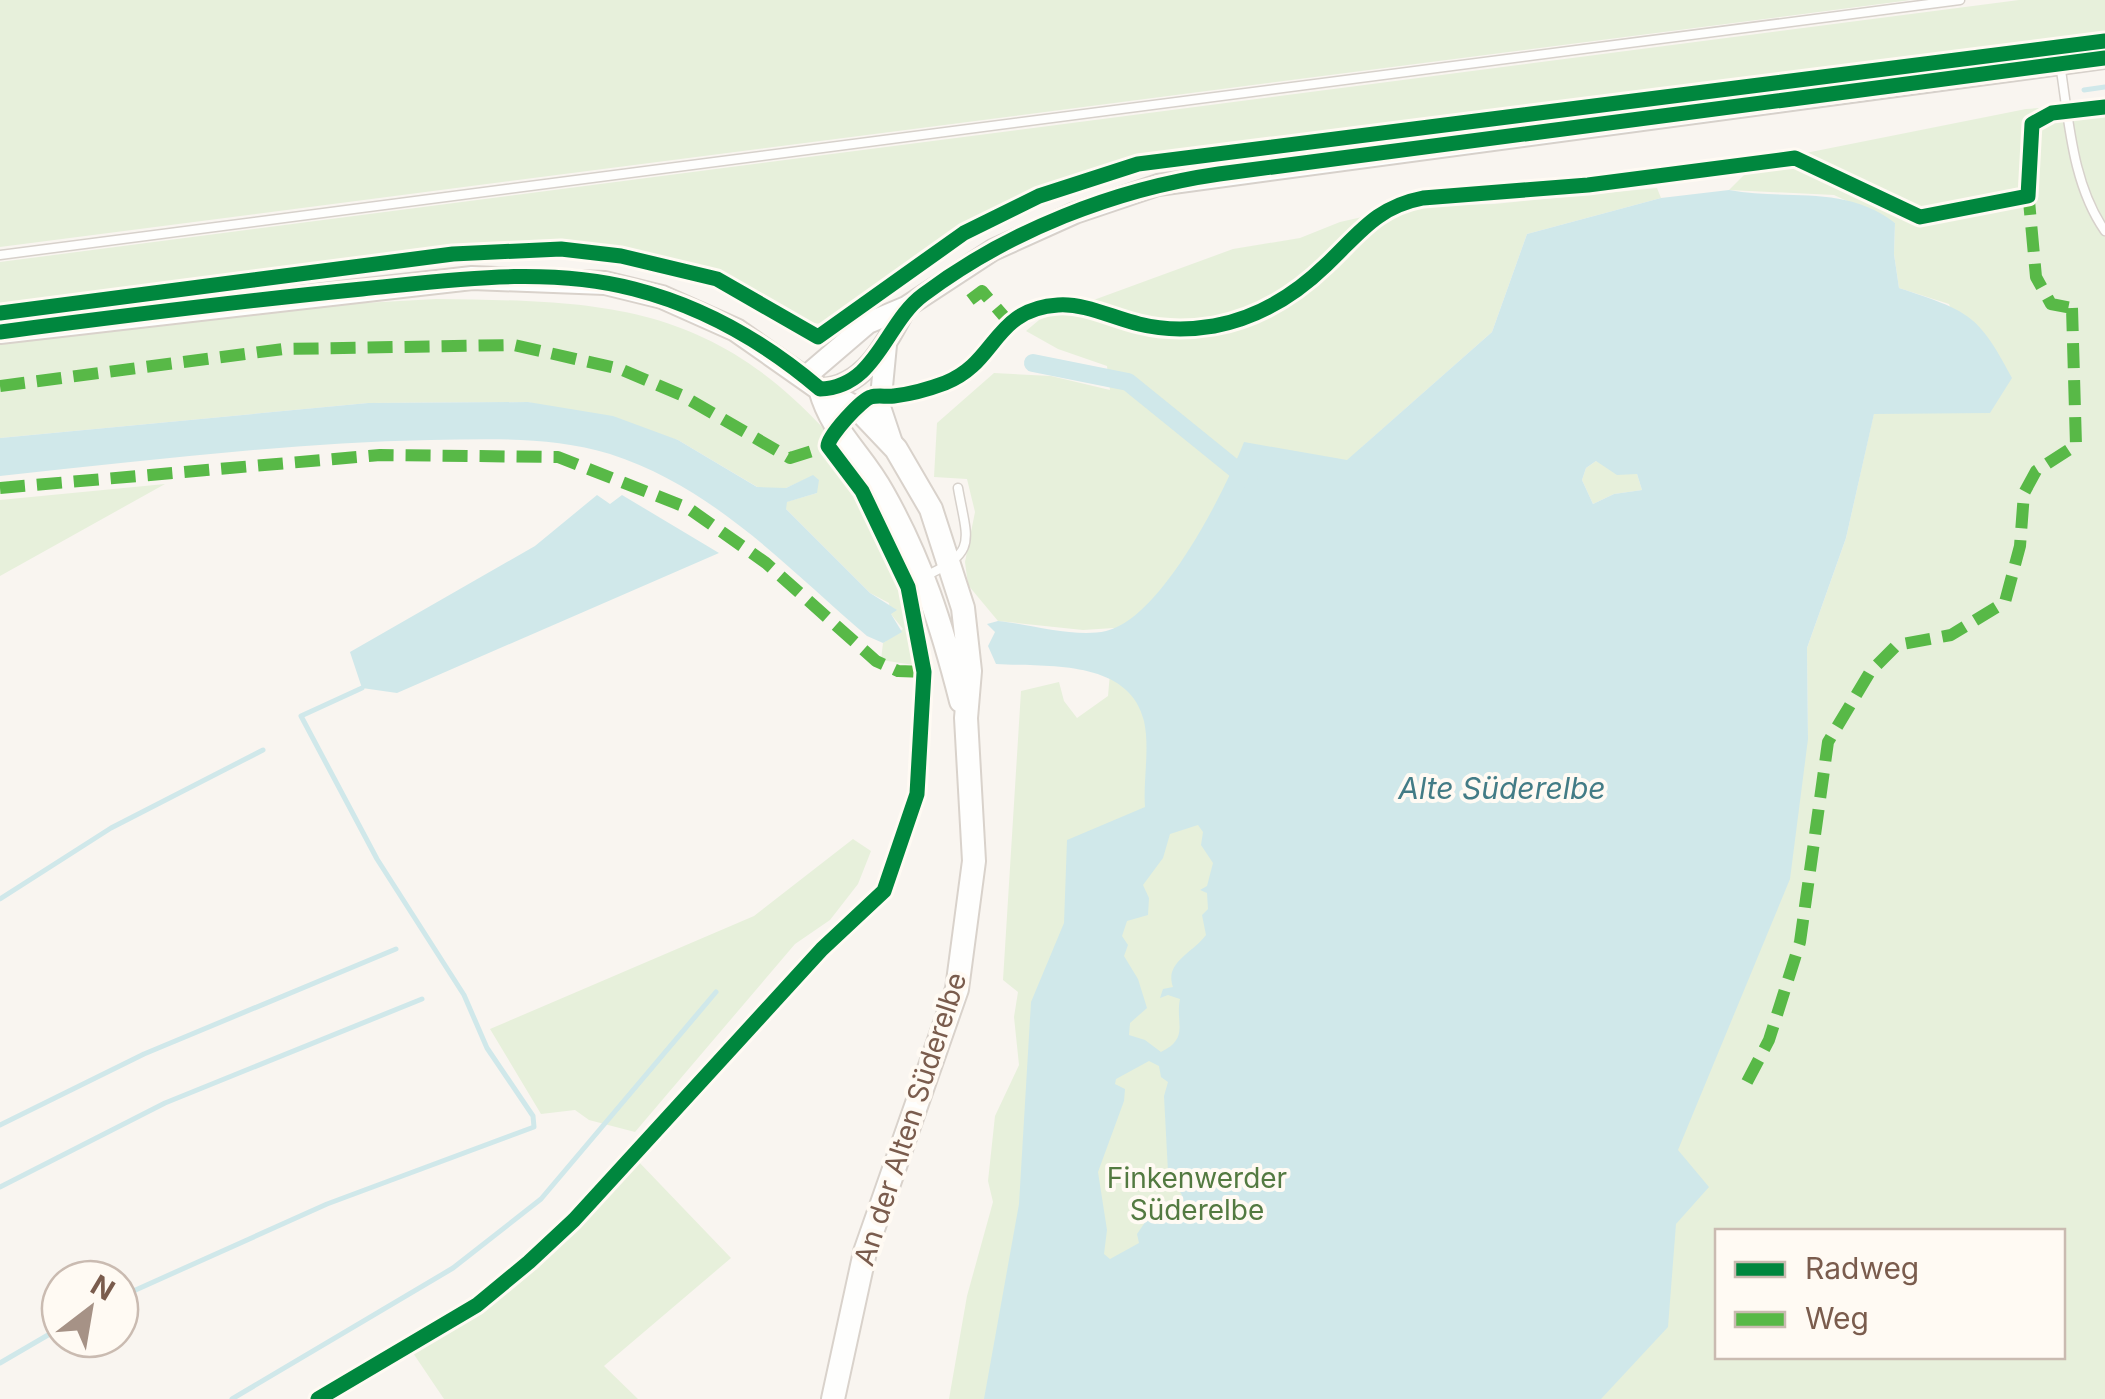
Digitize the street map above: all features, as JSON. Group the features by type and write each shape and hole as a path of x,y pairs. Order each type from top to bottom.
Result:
{"main road":[{"path":"0,332 299,295 472,278 539,277 605,283 676,302 736,330 812,383"},
{"name":"An der Alten Süderelbe","path":"812,383 858,409 896,449 930,509 951,564 967,629 966,718 974,860 965,952 944,1030 864,1252 833,1399"},
{"name":"An der Alten Süderelbe","path":"812,383 829,420 880,487 925,576 966,718"}],"street":[{"path":"812,383 868,322 906,307 964,267 1030,232 1113,198 1178,180 2105,58"},
{"path":"812,383 854,380 887,344 906,307"},
{"path":"887,344 880,407 884,426 896,449"}],"lane":[{"path":"0,255 1960,0"},
{"path":"2060,64 2085,194 2105,231"},
{"path":"925,576 951,564 966,538 958,488"}],"green space":[{"path":"0,0 1911,0 0,247"},
{"path":"2019,0 2105,0 2105,36 1126,162 1043,193 970,230 828,324 800,319 737,283 697,267 613,250 526,244 498,244 0,305 0,262"},
{"name":"Finkenwerder Süderelbe","path":"2105,103 2105,1399 949,1399 967,1296 993,1202 988,1181 995,1116 1019,1065 1014,1017 1018,992 1003,980 1021,691 1059,682 1064,701 1077,718 1108,696 1114,628 1083,630 998,621 968,585 965,562 975,512 967,479 934,477 937,423 994,373 1051,376 1110,390 1107,366 1058,349 1026,331 1039,320 1233,249 1300,238 1340,222 1411,206 1494,204 1657,188 1661,198 1527,234 1492,332 1362,447 1808,739 1807,648 1846,538 1874,413 1990,413 1949,304 1899,288 1895,223 1834,195 1729,190 1756,163 2026,109"},
{"path":"436,299 549,302 647,317 693,333 737,356 781,388 825,430 822,445 870,522 897,576 912,634 914,665 881,660 883,643 903,629 890,613 889,603 870,593 786,509 786,502 817,493 813,476 786,488 759,488 678,440 528,402 368,403 0,438 0,343 293,307"},
{"path":"1596,461 1637,474 1642,490 1614,494 1593,504 1582,480 1586,468"},
{"path":"165,484 0,576 0,500"},
{"path":"853,839 871,851 858,884 830,920 795,944 635,1132 589,1120 575,1110 541,1114 490,1029 754,916"},
{"path":"637,1160 731,1258 604,1366 638,1399 444,1399 413,1353 532,1264"}],"water":[{"name":"Alte Süderelbe","path":"1729,190 1836,198 1876,211 1895,223 1899,288 1969,317 1990,340 2012,378 1990,413 1874,414 1846,538 1807,648 1808,739 1790,879 1678,1150 1709,1187 1676,1224 1668,1327 1601,1399 984,1399 1019,1204 1031,1002 1064,923 1067,840 1145,807 1146,753 1144,721 1135,701 1121,686 1082,670 996,664 988,646 995,632 987,624 998,621 1094,633 1127,621 1169,579 1188,550 1222,491 1244,442 1347,460 1492,332 1527,234 1661,198","holes":["1596,461 1617,475 1637,474 1642,490 1614,494 1593,504 1582,480 1586,468","1198,825 1203,832 1201,845 1213,863 1207,886 1200,890 1207,893 1208,909 1202,915 1206,935 1176,964 1171,978 1173,987 1163,989 1160,998 1168,995 1180,999 1176,1041 1161,1052 1145,1040 1129,1035 1130,1023 1147,1008 1138,979 1124,956 1128,945 1122,936 1127,921 1148,915 1149,898 1143,885 1163,858 1170,834","1149,1061 1159,1066 1161,1077 1168,1082 1164,1096 1168,1172 1182,1195 1154,1209 1137,1234 1139,1243 1110,1259 1104,1254 1107,1230 1098,1172 1124,1101 1125,1089 1115,1084 1116,1079"]},
{"path":"528,402 613,416 678,440 757,487 786,488 813,475 819,480 817,493 787,502 786,509 870,593 897,610 891,614 902,632 883,643 867,636 716,508 648,469 610,454 566,444 476,439 322,445 0,476 0,438 368,403"},
{"path":"597,495 610,504 622,495 719,553 397,693 362,688 350,652 535,546"}],"waterway":[{"path":"2084,90 2105,87"},
{"path":"1033,363 1128,382 1249,480"},
{"path":"140,1288 327,1204 534,1127 533,1116 487,1048 464,995 377,859 301,716 362,688"},
{"path":"0,899 111,828 263,750"},
{"path":"0,1125 144,1054 396,949"},
{"path":"232,1399 453,1268 541,1199 716,992"},
{"path":"0,1187 165,1103 422,999"},
{"path":"0,1363 40,1340"}],"marked path":[{"path":"2028,190 2036,277 2051,304 2072,308"},
{"path":"970,300 982,291 1008,321"},
{"path":"1747,1082 1769,1040 1800,942 1828,742 1870,672 1897,645 1951,635 2005,602 2020,546 2024,493 2036,471 2076,445 2072,308"},
{"path":"0,386 283,349 514,345 620,369 681,395 790,458 828,446"},
{"path":"0,488 380,455 558,457 688,508 766,563 876,661 898,671 924,672"}],"cycle path":[{"path":"0,313 453,254 561,249 621,256 717,279 818,337 964,233 1039,196 1138,164 2105,41"},
{"path":"0,332 430,282 567,278 634,289 709,316 778,356 820,389 839,386 868,366 910,307 956,272 1064,216 1141,190 1219,174 2105,58"},
{"path":"318,1399 477,1305 529,1262 574,1220 822,949 884,891 917,794 924,672 908,587 862,491 828,446 839,427 867,399 945,383 975,363 1007,326 1037,309 1078,306 1139,324 1176,329 1214,326 1245,317 1301,286 1380,215 1423,198 1588,185 1795,158 1920,217 2028,196 2032,124 2052,113 2105,107"}]}
